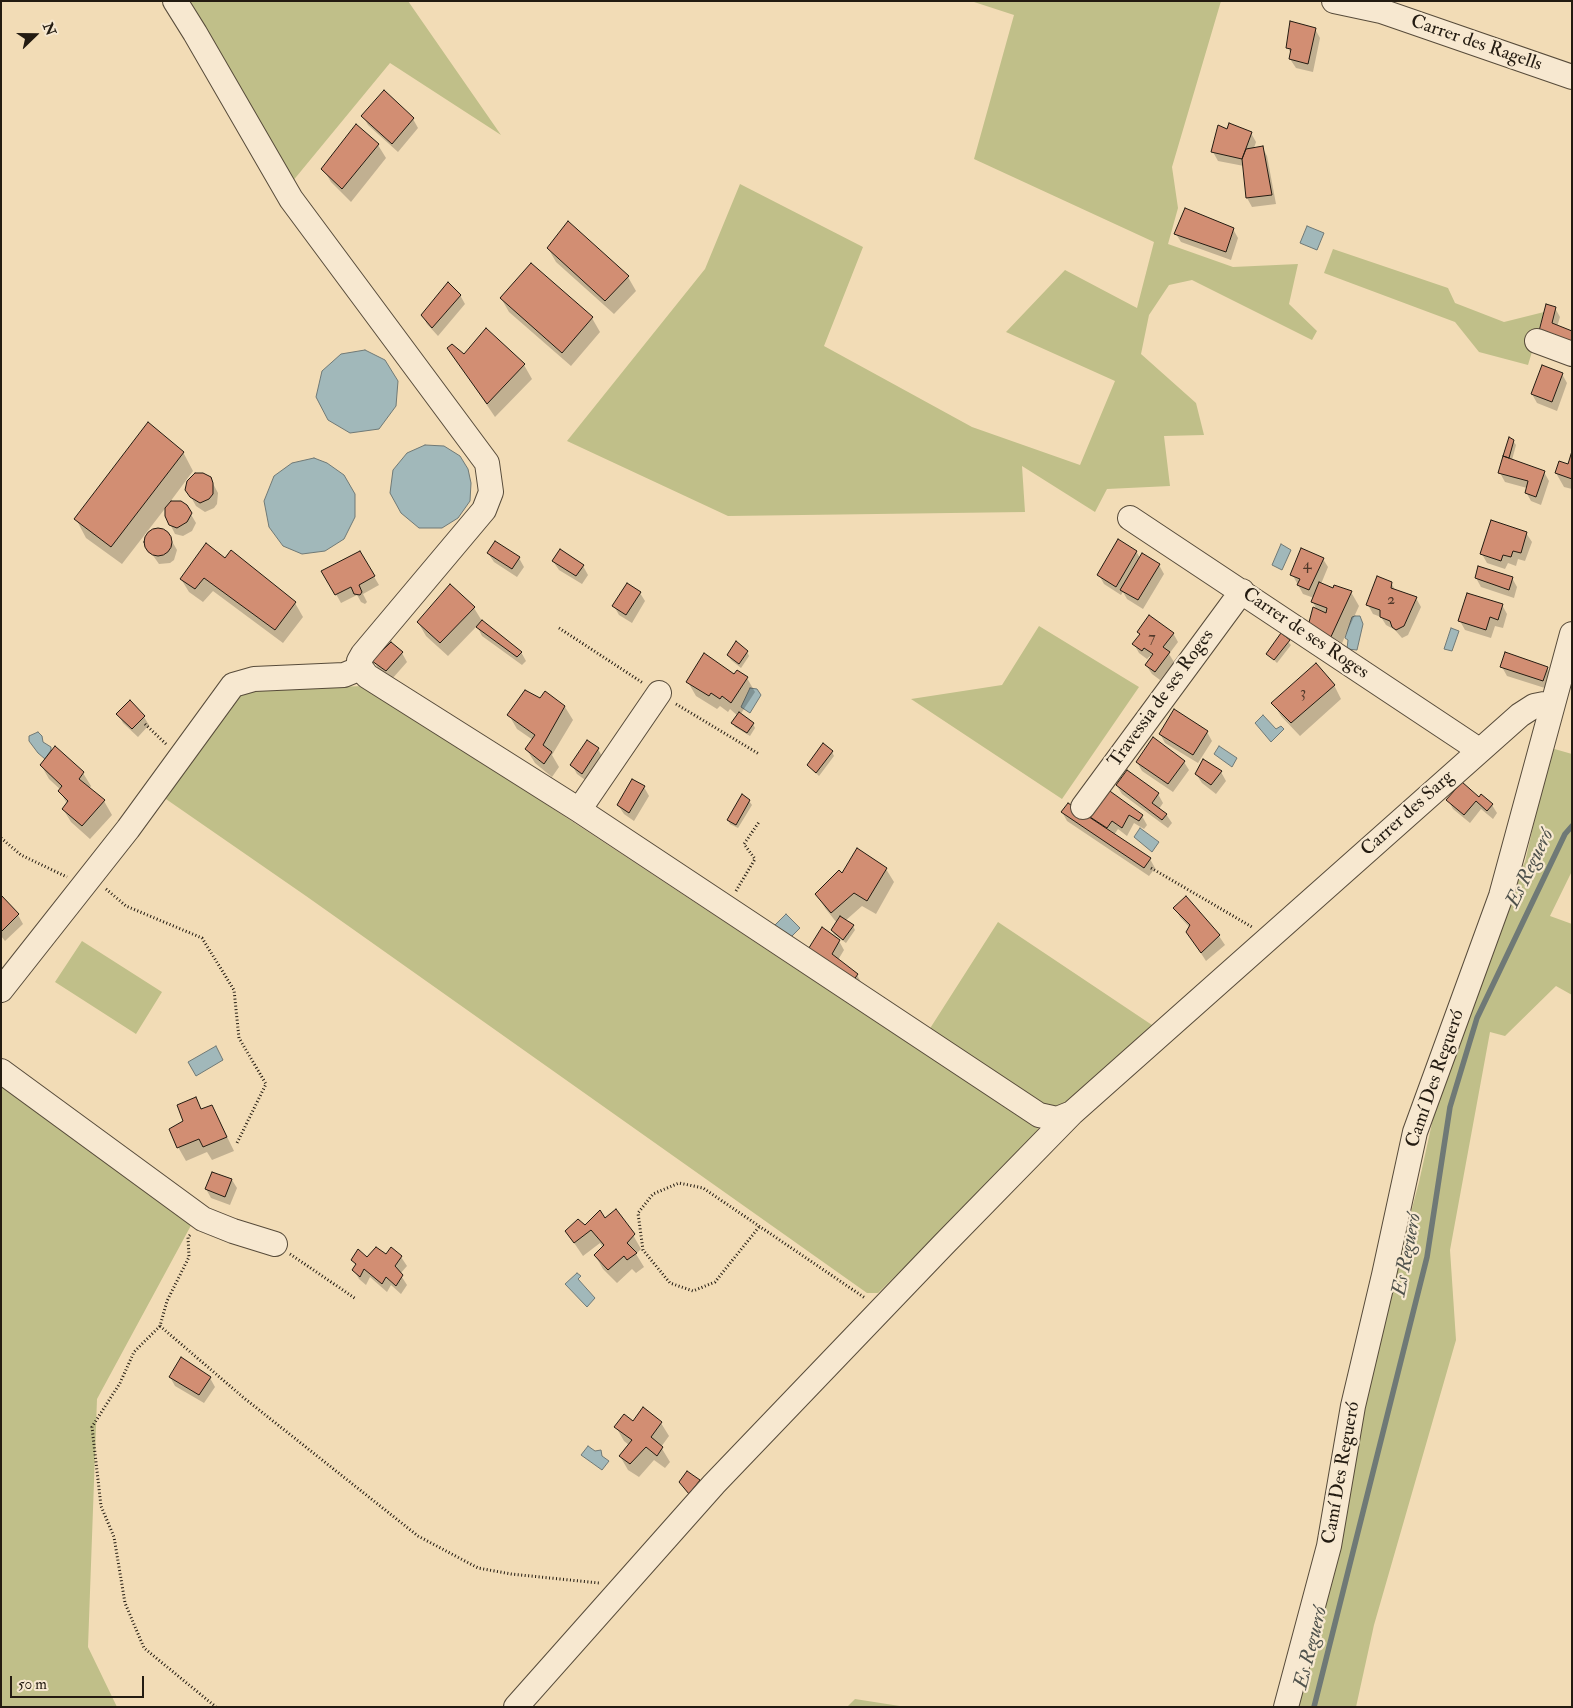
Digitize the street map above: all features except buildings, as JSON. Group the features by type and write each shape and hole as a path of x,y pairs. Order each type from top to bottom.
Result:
{"street":[{"path":"174,1 195,33 291,199 487,462 491,492 484,510 363,654 359,661 361,668 367,676 579,810 1039,1115 1057,1119 1072,1113"},
{"name":"Carrer des Ragells","path":"1334,1 1381,12 1572,78"},
{"path":"1537,341 1572,354"},
{"name":"Carrer de ses Roges","path":"1130,518 1479,750"},
{"name":"Travessia de ses Roges","path":"1082,807 1242,591"},
{"name":"Camí Des Regueró","path":"1286,1707 1329,1546 1353,1406 1384,1276 1415,1132 1501,896 1572,634"},
{"path":"1,990 128,829 233,684 254,679 344,675 361,668"},
{"path":"579,810 659,693"},
{"name":"Carrer des Sarg","path":"516,1707 714,1484 1072,1113 1520,715 1534,706 1552,705"},
{"path":"1,1071 203,1219 275,1244"}],"path":[{"path":"144,724 180,756"},
{"path":"726,908 755,859 744,844 759,822"},
{"path":"1,838 21,855 87,881 126,906 202,938 234,990 239,1038 266,1084 237,1144"},
{"path":"1151,868 1271,938"},
{"path":"759,1227 715,1282 693,1291 670,1283 643,1250 638,1212 653,1194 679,1183 703,1188 855,1293 883,1308"},
{"path":"203,1219 197,1230 188,1237 189,1257 167,1301 160,1326 134,1352 120,1383 92,1427 101,1506 114,1537 125,1604 144,1648 216,1707"},
{"path":"275,1244 356,1299"},
{"path":"160,1326 252,1404 418,1536 478,1568 511,1574 624,1586"}],"shaded area":[{"path":"188,1 408,1 501,135 390,63 292,182"},
{"path":"971,1 1221,1 1172,167 1178,208 1168,244 1233,267 1298,264 1289,304 1317,331 1312,340 1192,280 1169,285 1149,315 1141,354 1196,403 1204,435 1164,436 1170,486 1107,489 1095,512 1022,466 1025,512 728,516 567,441 705,269 740,184 863,247 824,346 972,427 1080,465 1115,381 1006,332 1065,270 1137,308 1154,242 974,159 1014,15"},
{"path":"1333,249 1448,288 1455,303 1504,322 1544,312 1528,365 1479,352 1455,322 1324,273"},
{"path":"1039,626 1139,687 1062,799 911,699 1002,685"},
{"path":"367,686 1043,1132 878,1293 867,1293 163,797 245,689"},
{"path":"1551,748 1572,754 1572,871 1550,916 1572,924 1572,995 1556,986 1505,1036 1490,1032 1450,1250 1456,1340 1374,1625 1356,1707 1295,1707 1306,1662 1336,1567 1356,1451 1387,1303 1419,1182 1442,1078 1500,909 1525,862"},
{"path":"998,922 1155,1027 1058,1114 929,1030"},
{"path":"82,941 162,992 136,1034 55,982"},
{"path":"1,1086 195,1218 97,1399 88,1647 117,1707 1,1707"},
{"path":"855,1699 906,1707 847,1707"}],"water":[{"path":"1307,226 1324,233 1317,250 1300,243"},
{"path":"365,350 385,360 398,381 396,406 379,429 350,433 328,420 316,397 322,371 341,354"},
{"path":"425,445 444,446 460,456 468,469 471,483 470,501 458,518 442,528 419,528 401,513 390,493 393,470 407,453"},
{"path":"314,458 327,463 344,475 355,494 355,517 344,539 325,551 302,554 283,546 269,527 264,501 274,476 292,463"},
{"path":"1281,544 1291,550 1282,570 1272,565"},
{"path":"1360,616 1363,624 1357,650 1347,649 1348,640 1345,638 1352,617"},
{"path":"1451,628 1459,631 1452,651 1444,649"},
{"path":"750,688 757,689 761,695 750,713 741,707"},
{"path":"1263,715 1276,729 1281,726 1284,729 1271,742 1255,723"},
{"path":"38,732 42,736 43,742 51,747 45,759 29,741 29,736"},
{"path":"1219,746 1237,758 1232,767 1214,754"},
{"path":"1140,828 1159,842 1152,852 1134,837"},
{"path":"786,914 800,928 789,939 773,927"},
{"path":"216,1046 223,1060 196,1076 188,1062"},
{"path":"577,1273 581,1276 578,1279 595,1298 587,1307 565,1284"},
{"path":"588,1446 595,1451 601,1450 602,1456 609,1461 602,1470 581,1455"}],"waterway":[{"name":"Es Regueró","path":"1314,1707 1427,1257 1450,1107 1477,1018 1565,834 1572,826"}]}
